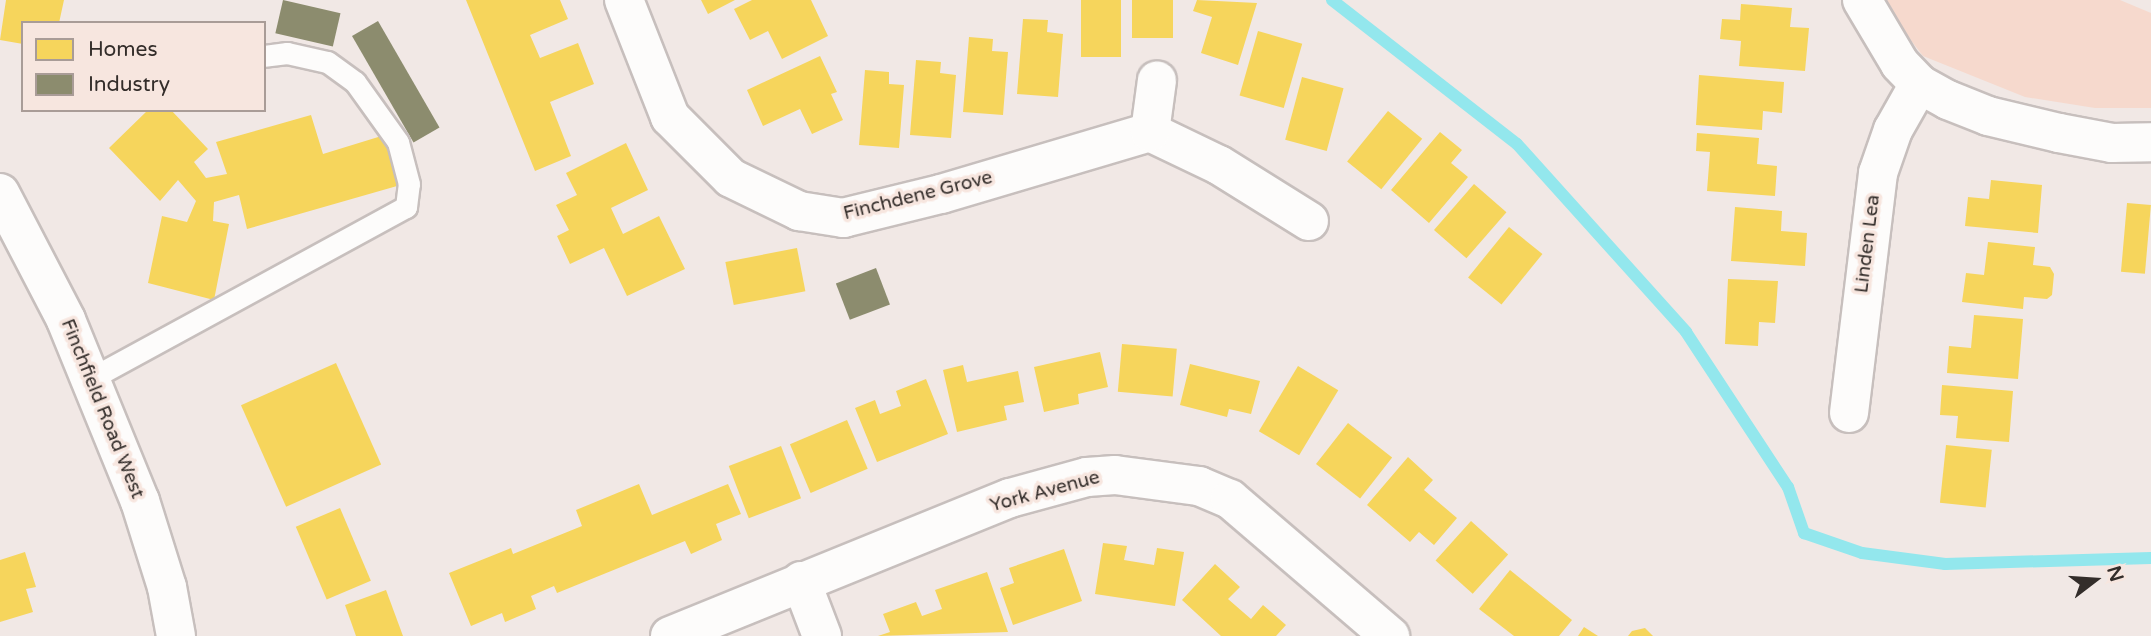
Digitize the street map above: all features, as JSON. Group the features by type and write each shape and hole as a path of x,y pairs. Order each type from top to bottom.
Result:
{"street":[{"name":"Finchdene Grove","path":"624,0 670,117 731,178 799,211 843,218 941,194 1150,132"},
{"path":"1862,0 1881,36 1919,83 1988,116 2112,143 2151,142"},
{"path":"1157,80 1150,132 1220,165 1309,221"},
{"name":"Linden Lea","path":"1849,413 1878,173 1893,130 1919,83"},
{"name":"Finchfield Road West","path":"0,193 66,320 140,501 167,587 176,636"},
{"name":"York Avenue","path":"670,636 1010,498 1087,477 1162,478 1199,486 1230,499 1390,636"},
{"path":"801,581 822,636"}],"lane":[{"path":"90,379 406,207 409,184 398,142 355,82 327,62 287,54 266,56"}],"shaded area":[{"path":"1885,0 2120,0 2151,13 2151,108 2095,108 2025,97 1923,56 1889,12"}],"building: Homes":[{"path":"6,0 64,0 59,21 21,21 21,44 0,40"},
{"path":"466,0 560,0 568,19 530,35 540,58 578,43 594,84 550,102 571,156 535,171"},
{"path":"701,0 735,0 708,14"},
{"path":"752,0 811,0 828,36 782,59 768,31 750,40 734,9"},
{"path":"1081,0 1121,0 1121,57 1081,57"},
{"path":"1132,0 1173,0 1173,38 1132,38"},
{"path":"1197,0 1257,3 1238,65 1201,53 1212,17 1193,11"},
{"path":"1741,4 1792,8 1790,27 1809,28 1805,71 1739,66 1741,41 1720,39 1722,19 1740,20"},
{"path":"1023,19 1048,20 1047,32 1063,34 1058,97 1017,94"},
{"path":"1258,31 1302,44 1284,108 1240,95"},
{"path":"969,37 993,39 992,51 1008,52 1003,115 963,112"},
{"path":"820,56 837,92 831,94 843,120 812,134 800,109 763,126 747,90"},
{"path":"916,60 941,62 940,73 956,75 951,138 910,135"},
{"path":"865,70 889,72 889,84 904,85 899,148 859,145"},
{"path":"1699,75 1784,82 1782,113 1763,111 1762,130 1696,125"},
{"path":"1302,77 1344,88 1327,151 1285,140"},
{"path":"1388,111 1422,139 1381,189 1347,162"},
{"path":"146,112 173,112 208,149 194,162 206,178 227,174 216,142 311,115 323,154 388,134 404,184 247,229 239,195 214,202 213,221 229,224 214,300 148,283 162,216 187,222 196,201 178,180 160,201 109,148"},
{"path":"1440,132 1462,150 1451,163 1468,177 1429,223 1391,190"},
{"path":"1697,133 1759,138 1757,164 1777,166 1775,196 1707,191 1710,152 1696,151"},
{"path":"626,143 648,190 611,208 623,234 659,216 685,269 627,296 604,248 570,264 557,236 569,230 556,205 577,195 566,173"},
{"path":"1991,180 2042,185 2038,233 1965,226 1968,197 1989,199"},
{"path":"1474,184 1506,212 1466,258 1434,230"},
{"path":"2127,203 2151,205 2145,274 2121,272"},
{"path":"1735,207 1782,211 1781,231 1807,233 1805,266 1731,261"},
{"path":"1509,227 1542,254 1502,305 1468,278"},
{"path":"1988,242 2035,247 2033,265 2050,267 2054,274 2052,295 2047,299 2024,297 2023,309 1962,302 1966,273 1984,275"},
{"path":"797,248 805,291 734,305 725,262"},
{"path":"1728,279 1778,281 1775,323 1759,322 1758,346 1725,344"},
{"path":"1974,315 2023,319 2018,379 1947,373 1949,346 1971,348"},
{"path":"1122,344 1177,349 1173,397 1118,392"},
{"path":"1100,352 1108,387 1078,394 1079,404 1044,412 1034,367"},
{"path":"336,363 381,464 286,507 241,405"},
{"path":"1190,364 1260,381 1251,414 1229,409 1227,417 1180,405"},
{"path":"963,365 967,382 1018,371 1024,402 1004,406 1007,420 957,432 943,370"},
{"path":"1298,366 1338,390 1299,455 1259,431"},
{"path":"926,379 948,434 877,462 855,408 875,400 880,414 901,406 896,391"},
{"path":"1942,385 2013,391 2009,442 1956,438 1958,416 1940,415"},
{"path":"847,420 868,469 811,493 790,444"},
{"path":"1348,423 1392,457 1360,498 1316,464"},
{"path":"1946,445 1992,450 1986,507 1940,503"},
{"path":"781,446 801,498 749,518 729,466"},
{"path":"1408,457 1433,480 1424,490 1457,518 1434,545 1419,532 1410,542 1367,505"},
{"path":"639,484 652,515 728,484 741,514 716,524 722,540 691,554 685,541 557,593 554,586 531,596 536,609 505,622 502,613 471,626 449,573 511,548 513,554 582,526 576,510"},
{"path":"340,508 371,581 327,599 296,527"},
{"path":"1471,521 1508,554 1473,594 1436,560"},
{"path":"1103,543 1127,546 1124,560 1154,565 1157,548 1184,552 1175,606 1095,594"},
{"path":"1064,549 1082,601 1013,625 1000,588 1014,583 1009,568"},
{"path":"25,552 36,587 26,589 33,612 0,622 0,560"},
{"path":"1215,564 1240,587 1228,599 1251,619 1263,605 1286,625 1276,636 1221,636 1182,600"},
{"path":"1510,570 1572,620 1559,636 1514,636 1479,609"},
{"path":"987,572 1008,632 878,636 890,632 883,614 916,602 922,616 942,609 935,590"},
{"path":"386,590 403,636 356,636 345,605"},
{"path":"1584,627 1598,636 1578,636"},
{"path":"1645,628 1653,636 1628,636 1632,631"}],"building: Industry":[{"path":"283,0 340,13 333,46 275,33"},
{"path":"378,21 440,128 414,143 352,36"},
{"path":"876,268 890,304 850,320 836,283"}],"waterway":[{"path":"1332,0 1517,144 1686,332 1788,487 1804,533 1862,553 1945,564 2151,558"}]}
